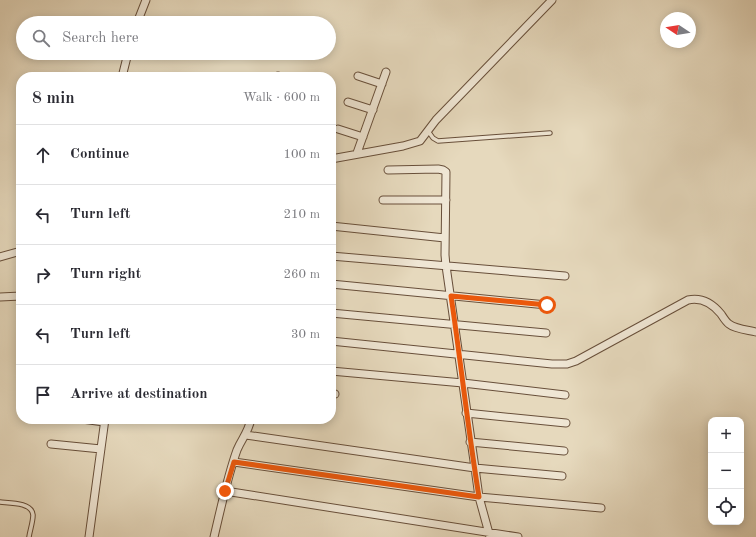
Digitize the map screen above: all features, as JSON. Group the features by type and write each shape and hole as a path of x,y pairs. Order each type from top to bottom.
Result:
{"street":[{"path":"140,16 146,0"},
{"path":"336,158 403,146 420,141 436,120 552,0"},
{"path":"123,72 126,60"},
{"path":"358,153 386,72"},
{"path":"358,76 382,84"},
{"path":"348,102 373,110"},
{"path":"338,129 363,137"},
{"path":"388,170 443,170 446,172 446,266 474,468 479,497 490,535"},
{"path":"383,200 446,200"},
{"path":"336,227 445,238"},
{"path":"0,257 16,252"},
{"path":"336,256 566,276"},
{"path":"336,284 547,305"},
{"path":"0,297 16,296"},
{"path":"336,341 459,353 552,364 566,364 576,361 688,300 694,299 712,305 728,324 756,332"},
{"path":"336,313 546,333"},
{"path":"336,370 565,394"},
{"path":"466,413 566,423"},
{"path":"89,537 104,424"},
{"path":"214,537 225,491 238,449 246,435 249,424"},
{"path":"246,435 474,468 562,476"},
{"path":"470,442 564,450"},
{"path":"51,444 101,449"},
{"path":"234,462 479,497 601,508"},
{"path":"225,491 490,535 518,537"}],"lane":[{"path":"428,131 433,138 438,141 550,133"},
{"path":"0,502 23,505 32,511 33,516 29,537"}],"route":[{"path":"225,491 234,462 479,497 466,413 451,296 547,305"}]}
